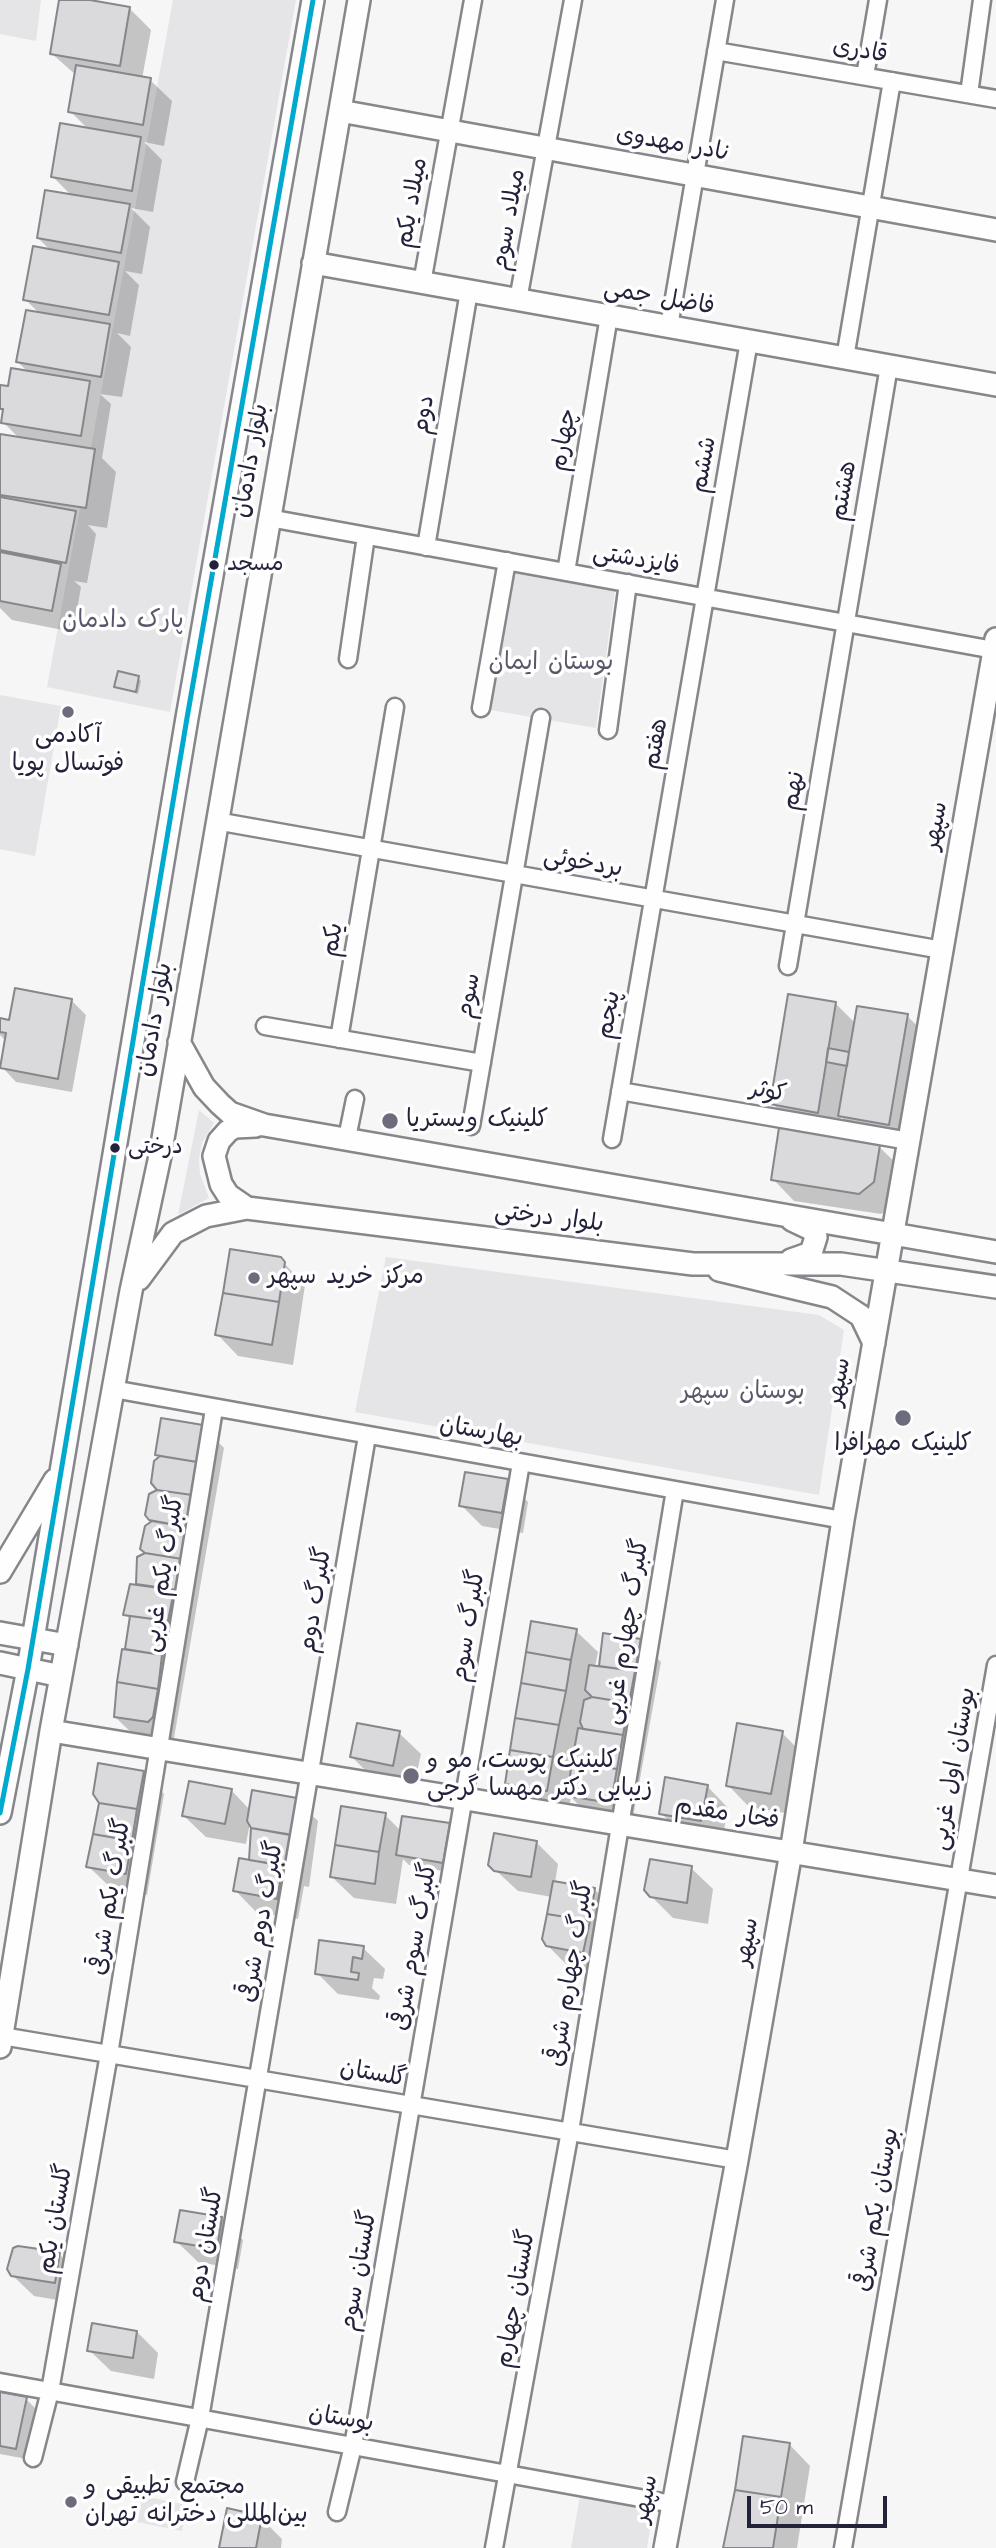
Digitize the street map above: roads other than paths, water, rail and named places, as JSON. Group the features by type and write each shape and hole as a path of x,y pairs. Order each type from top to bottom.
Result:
{"main road":[{"name":"بلوار دادمان","path":"0,1813 28,1669 190,704 313,0"},
{"name":"بلوار دادمان","path":"1,2041 51,1731 131,1291 160,1156 359,0"},
{"name":"نادر مهدوی","path":"340,111 996,230"},
{"name":"فاضل جمی","path":"313,263 996,385"},
{"name":"سپهر","path":"665,2548 737,2160 886,1269 993,678 995,644"},
{"name":"بلوار درختی","path":"178,1042 204,1087 220,1104 230,1113 264,1125 893,1232 994,1252"},
{"path":"247,1208 228,1195 221,1184 215,1156 219,1141 228,1131 235,1127 264,1125"},
{"name":"بلوار درختی","path":"131,1291 173,1233 206,1216 247,1208 693,1264 779,1263 886,1269 990,1286"},
{"path":"775,1213 803,1224 816,1237 811,1253 779,1263"},
{"path":"990,1286 994,1252"},
{"path":"693,1264 832,1297 861,1316 874,1343"},
{"path":"0,1572 62,1469"},
{"path":"0,1633 67,1645"},
{"path":"0,1663 61,1676"},
{"name":"فخار مقدم","path":"51,1731 996,1886"}],"street":[{"name":"میلاد یکم","path":"422,283 473,0"},
{"name":"میلاد سوم","path":"518,300 573,0"},
{"path":"670,327 725,0"},
{"path":"865,76 878,0"},
{"path":"969,94 982,0"},
{"name":"قادری","path":"716,51 996,99"},
{"path":"845,358 892,81"},
{"name":"دوم","path":"426,547 469,291"},
{"name":"چهارم","path":"566,572 609,316"},
{"name":"ششم","path":"705,597 750,341"},
{"name":"هشتم","path":"846,623 889,366"},
{"name":"فایزدشتی","path":"269,518 846,623 995,644"},
{"path":"348,659 366,536"},
{"path":"481,708 508,561"},
{"path":"608,730 628,583"},
{"name":"هفتم","path":"653,899 705,597"},
{"name":"نهم","path":"788,966 846,623"},
{"path":"373,849 395,707"},
{"path":"514,874 541,718"},
{"name":"بردخوئی","path":"216,821 942,950"},
{"name":"یکم","path":"339,1039 373,849"},
{"name":"سوم","path":"471,1126 514,874"},
{"name":"پنجم","path":"612,1139 653,899"},
{"path":"265,1026 482,1063"},
{"name":"کوثر","path":"620,1091 909,1140"},
{"path":"347,1138 355,1099"},
{"name":"بهارستان","path":"113,1390 843,1520"},
{"name":"گلبرگ یکم غربی","path":"160,1747 214,1409"},
{"name":"گلبرگ دوم","path":"312,1772 367,1436"},
{"name":"گلبرگ سوم","path":"465,1798 520,1463"},
{"name":"گلبرگ چهارم غربی","path":"619,1823 675,1490"},
{"name":"بوستان اول غربی","path":"958,1880 996,1665"},
{"name":"گلبرگ یکم شرقی","path":"109,2054 160,1747"},
{"name":"گلبرگ دوم شرقی","path":"258,2079 312,1772"},
{"name":"گلبرگ سوم شرقی","path":"412,2105 465,1798"},
{"name":"گلبرگ چهارم شرقی","path":"570,2132 619,1823"},
{"name":"بوستان یکم شرقی","path":"843,2548 958,1880"},
{"name":"گلستان","path":"1,2041 109,2054 737,2160"},
{"name":"گلستان یکم","path":"33,2458 50,2391 109,2054"},
{"name":"گلستان دوم","path":"185,2482 200,2418 258,2079"},
{"name":"گلستان سوم","path":"337,2512 353,2446 412,2105"},
{"name":"گلستان چهارم","path":"494,2548 570,2132"},
{"name":"بوستان","path":"0,2382 673,2504"}],"place":[{"name":"مسجد","path":"214,565"},
{"name":"آکادمی فوتسال پویا","path":"68,712"},
{"name":"کلینیک ویستریا","path":"390,1121"},
{"name":"درختی","path":"115,1148"},
{"name":"مرکز خرید سپهر","path":"254,1278"},
{"name":"کلینیک مهرافرا","path":"903,1418"},
{"name":"کلینیک پوست، مو و زیبایی دکتر مهسا گرجی","path":"411,1776"},
{"name":"مجتمع تطبیقی و بین‌المللی دخترانه تهران","path":"71,2502"}],"park label":[{"name":"پارک دادمان","path":"123,622"},
{"name":"بوستان ایمان","path":"551,664"},
{"name":"بوستان سپهر","path":"743,1393"}]}
